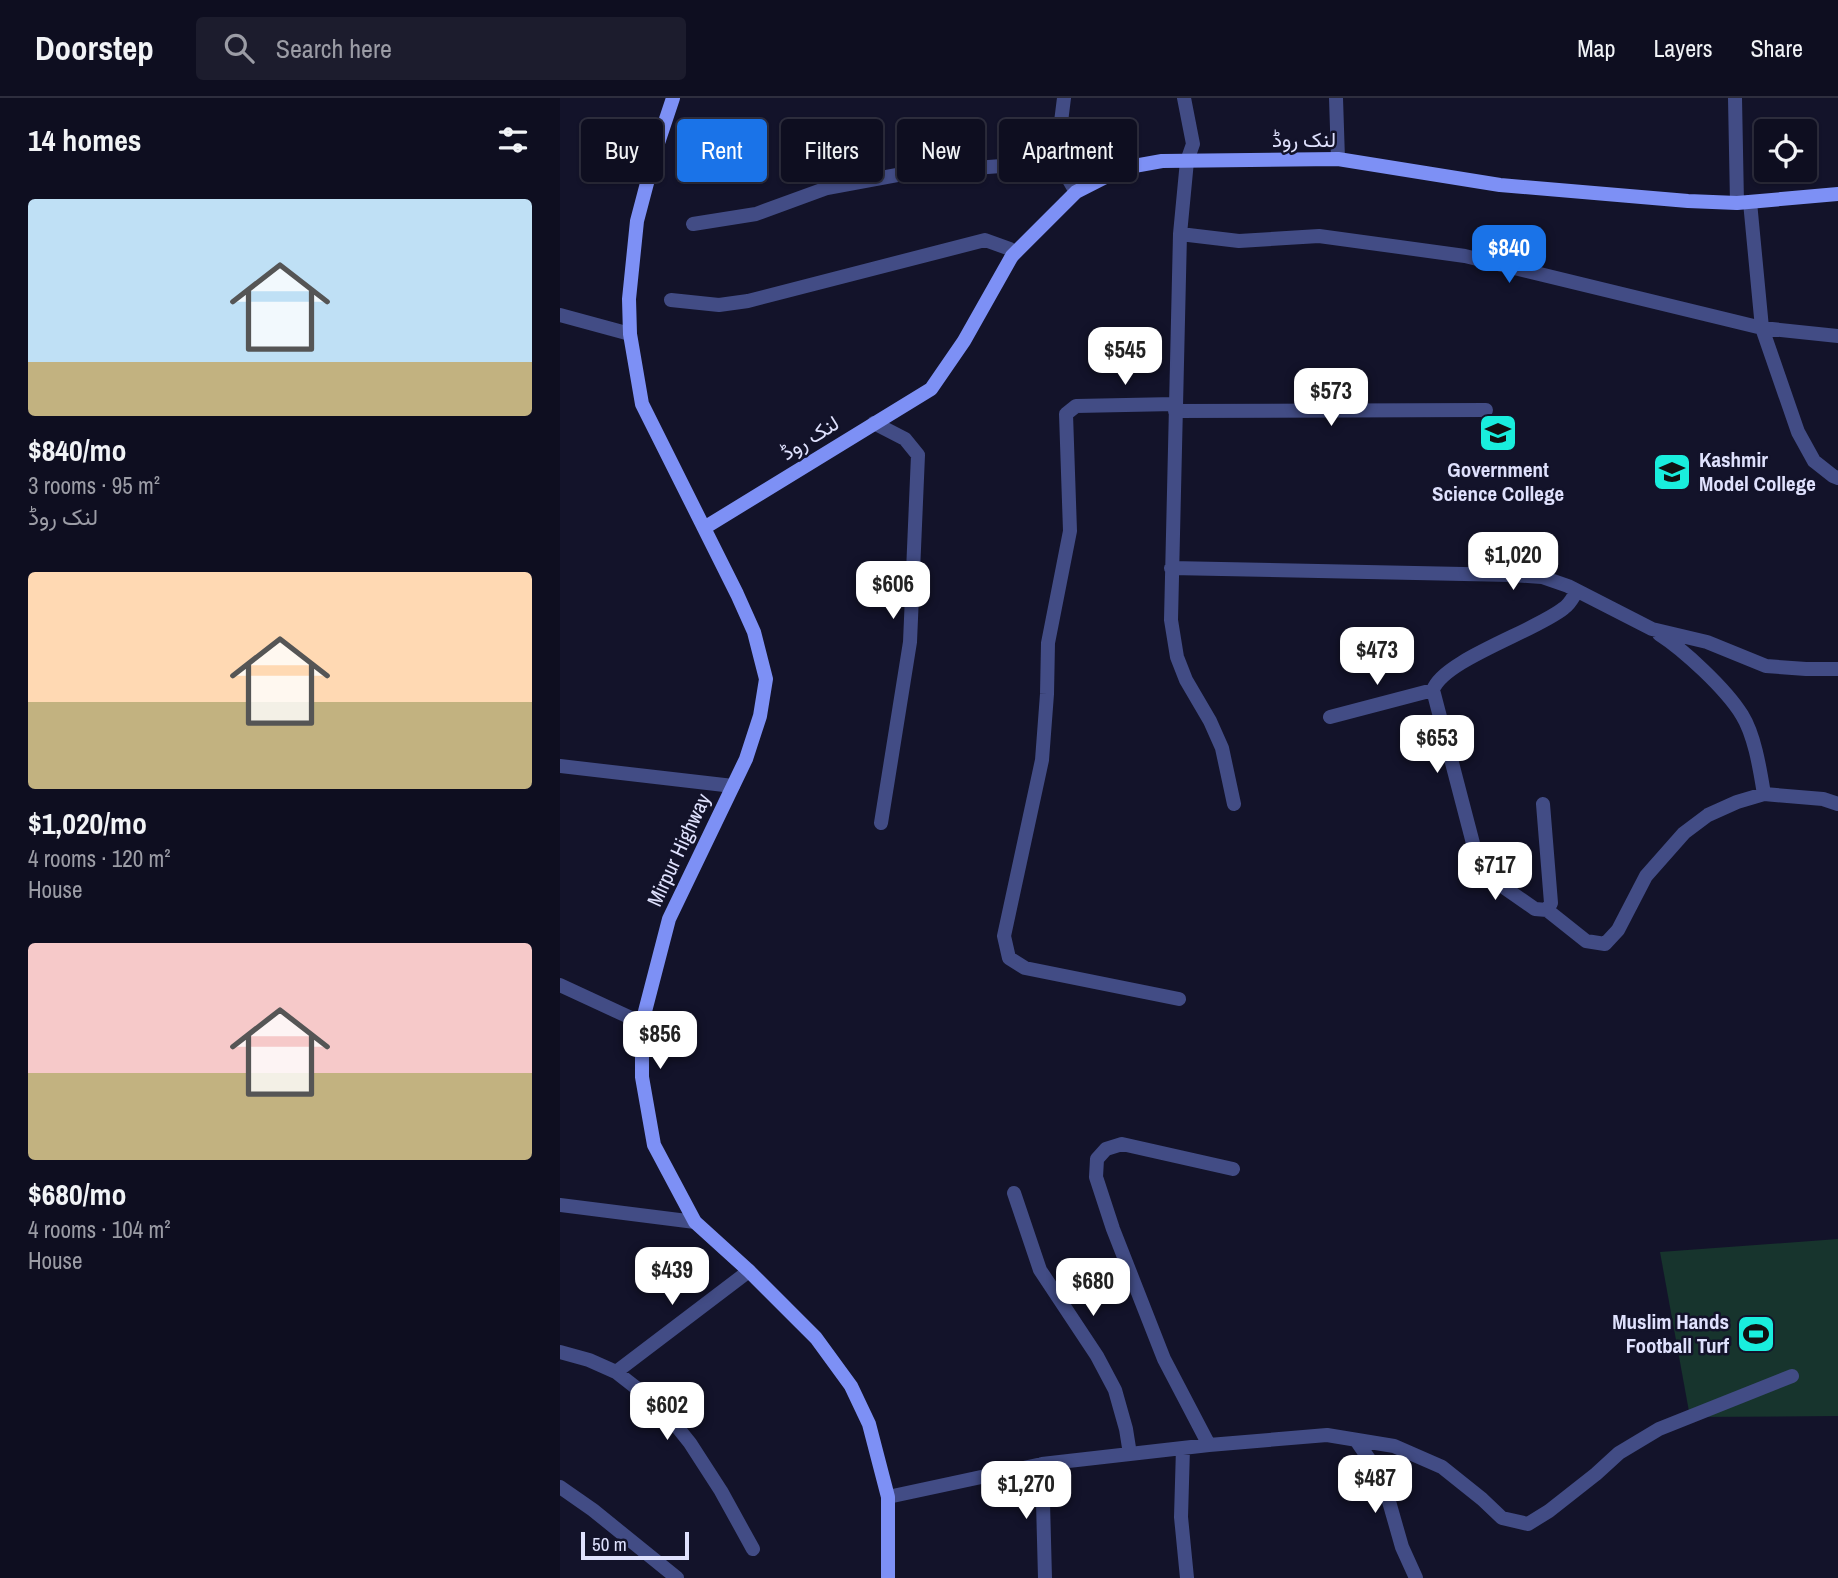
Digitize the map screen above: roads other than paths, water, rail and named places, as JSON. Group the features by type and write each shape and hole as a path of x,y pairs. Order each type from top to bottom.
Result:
{"main road":[{"name":"Mirpur Highway","path":"673,98 637,221 629,299 630,334 642,404 754,632 766,679 760,716 746,759 669,919 642,1023 642,1077 654,1145 695,1222 749,1270 816,1338 851,1387 869,1424 888,1497 888,1578"},
{"name":"لنک روڈ","path":"704,528 931,389 964,341 1012,256 1076,192 1123,168 1162,161 1338,159 1500,185 1688,201 1744,202 1838,194"}],"street":[{"path":"1061,119 1064,98"},
{"path":"1184,98 1193,144 1188,161 1180,234 1171,620 1177,657 1186,680 1222,748 1234,804"},
{"path":"1336,98 1338,159"},
{"path":"1735,98 1744,202 1762,328 1798,432 1814,461 1838,478"},
{"path":"693,224 755,214 827,188 908,173 999,166"},
{"path":"1070,182 1076,192"},
{"path":"1180,234 1239,241 1319,236 1465,256 1762,328 1838,336"},
{"path":"671,300 719,305 748,301 985,240 1010,249 1012,256"},
{"path":"560,314 630,334"},
{"path":"1180,999 1025,968 1009,958 1004,936 1042,760 1048,642 1069,531 1066,414 1076,406 1486,411"},
{"path":"874,423 905,439 918,454 910,642 881,823"},
{"path":"1171,568 1512,575 1542,578 1577,591 1652,629 1674,644 1722,691 1743,716 1757,753 1764,794"},
{"path":"1577,591 1564,608 1530,629 1451,669 1435,683 1433,691 1475,852 1480,864 1492,878 1535,909 1547,910 1586,941 1605,944 1618,930 1646,876 1684,833 1708,815 1764,794 1823,799 1838,804"},
{"path":"1652,629 1707,642 1766,666 1838,669"},
{"path":"1330,717 1433,691"},
{"path":"560,766 733,786"},
{"path":"1544,804 1550,903 1547,910"},
{"path":"560,985 642,1023"},
{"path":"1209,1445 1164,1359 1123,1255 1096,1177 1097,1159 1106,1149 1122,1144 1233,1169"},
{"path":"1014,1193 1040,1270 1097,1356 1115,1390 1130,1454"},
{"path":"560,1205 695,1222"},
{"path":"616,1371 749,1270"},
{"path":"560,1352 616,1371 662,1408 690,1443 721,1490 753,1549"},
{"path":"888,1497 1042,1464 1327,1435 1394,1446 1442,1467 1503,1518 1528,1524 1549,1511 1619,1453 1659,1429 1792,1376"},
{"path":"1356,1440 1386,1491 1402,1547 1416,1578"},
{"path":"1183,1448 1181,1517 1187,1578"},
{"path":"1042,1464 1045,1578"},
{"path":"560,1487 593,1510 677,1578"}],"place":[{"name":"Government Science College","path":"1498,433"},
{"name":"Kashmir Model College","path":"1672,472"},
{"name":"Muslim Hands Football Turf","path":"1756,1334"}]}
